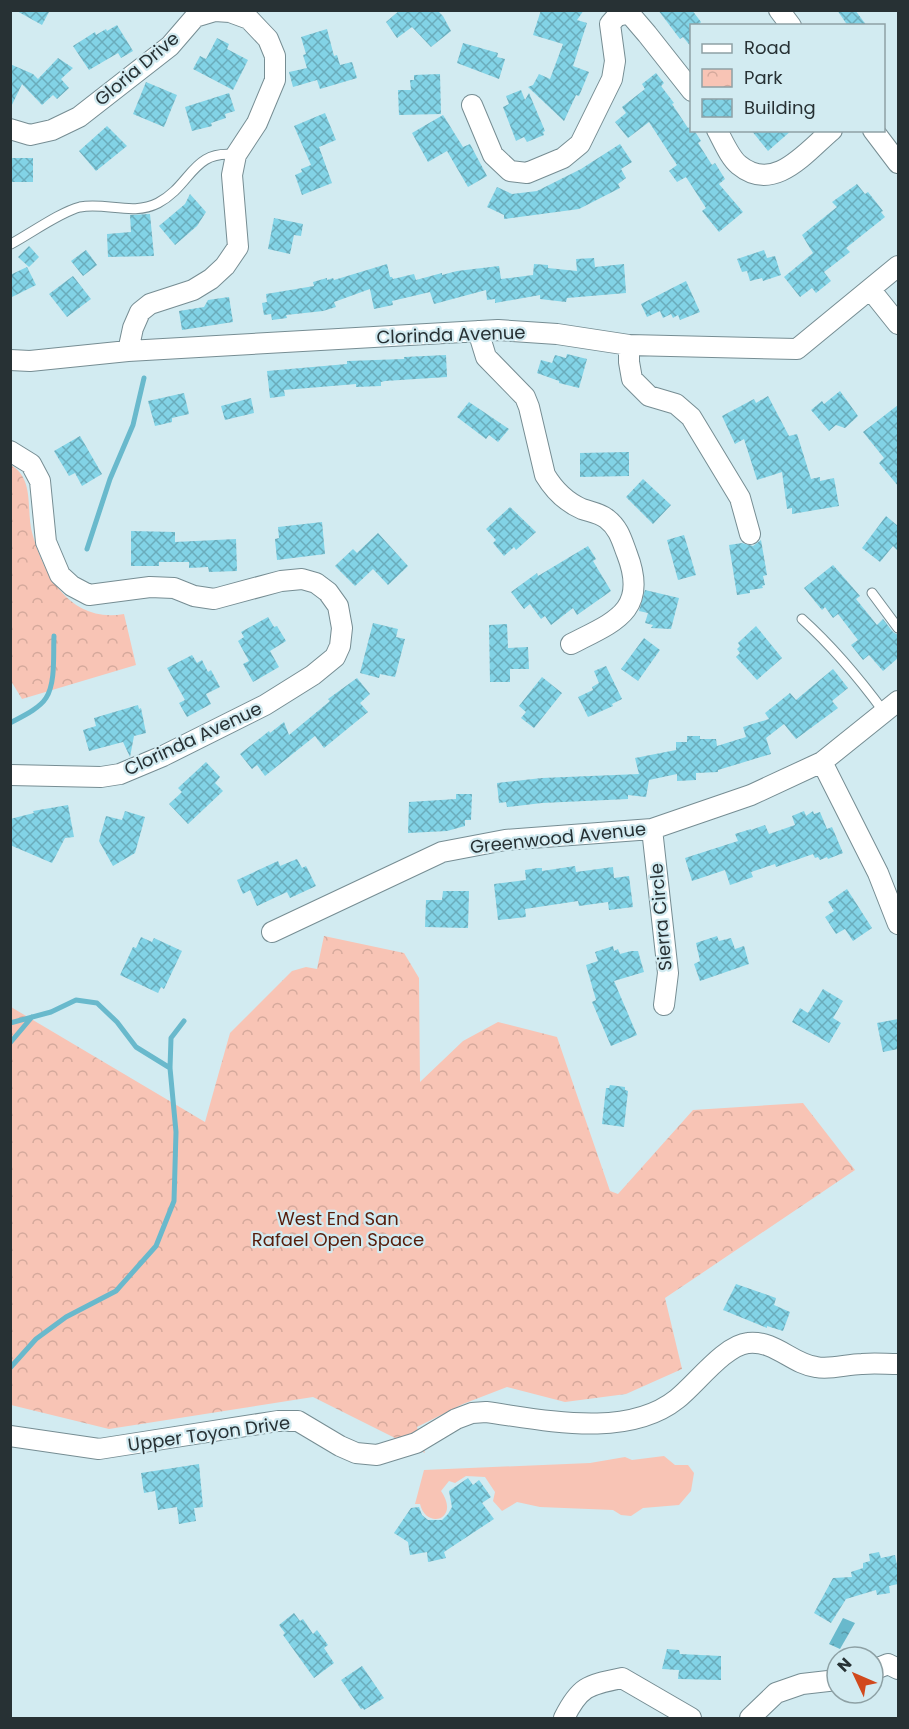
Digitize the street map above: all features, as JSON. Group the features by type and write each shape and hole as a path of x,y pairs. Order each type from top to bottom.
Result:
{"street":[{"path":"779,10 790,24"},
{"name":"Gloria Drive","path":"10,129 30,135 52,130 79,117 170,46 193,14 215,11 230,12 249,19 268,39 275,57 275,80 256,123 236,155 232,175 238,247 225,266 211,279 193,290 150,304 140,312 133,328 128,351"},
{"path":"472,105 493,155 510,171 527,173 563,158 580,144 612,78 615,61 610,24 617,16 629,13 690,88"},
{"path":"718,132 739,165 760,176 780,173 830,132"},
{"path":"875,132 898,163"},
{"name":"Clorinda Avenue","path":"10,360 30,361 128,351 498,330 557,334 629,345 797,349 898,266"},
{"path":"870,289 898,324"},
{"path":"478,331 486,357 525,397 530,407 545,475 551,485 573,503 609,520 617,528 633,570 635,587 630,603 621,615 612,623 571,644"},
{"path":"629,345 628,362 632,379 649,396 676,404 691,417 704,435 740,498 750,534"},
{"name":"Clorinda Avenue","path":"10,451 31,464 40,481 46,542 60,574 72,586 89,595 150,587 174,588 195,596 214,599 281,581 302,579 315,583 328,592 338,606 342,628 340,646 335,657 313,675 265,705 163,756 120,774 101,777 10,775"},
{"name":"Greenwood Avenue","path":"272,932 442,852 505,840 652,830 751,795 822,762 891,706"},
{"path":"822,762 878,873 898,924"},
{"name":"Sierra Circle","path":"652,830 668,973 664,1005"},
{"name":"Upper Toyon Drive","path":"10,1436 99,1449 278,1421 298,1421 356,1453 376,1455 416,1443 456,1419 472,1413 486,1412 574,1425 640,1418 661,1410 677,1399 728,1353 748,1343 773,1346 808,1366 819,1368 898,1364"},
{"path":"564,1719 573,1699 591,1684 622,1678 691,1719"},
{"path":"750,1719 776,1693 802,1684 825,1681"}],"lane":[{"path":"11,244 75,209 96,206 136,208 155,204 180,188 194,170 210,156 222,153 236,155"},
{"path":"872,593 898,628"},
{"path":"801,619 827,642 859,678 891,706"}],"green space":[{"path":"11,465 24,479 33,536 54,582 76,605 90,612 106,615 124,614 136,665 22,699 11,681"},
{"name":"West End San Rafael Open Space","path":"324,936 404,953 419,978 420,1082 463,1041 498,1022 557,1037 610,1191 618,1194 693,1110 803,1103 855,1170 665,1298 682,1369 626,1394 565,1402 507,1387 463,1404 417,1427 425,1453 313,1397 109,1429 11,1405 11,1007 205,1122 230,1033 292,971 306,967 317,969"},
{"path":"664,1456 675,1465 688,1465 694,1473 691,1491 679,1505 643,1508 631,1516 621,1515 613,1510 540,1507 517,1502 502,1511 493,1501 495,1492 485,1477 466,1476 455,1483 449,1481 441,1491 447,1509 445,1515 440,1518 429,1517 423,1512 420,1504 415,1504 424,1470 590,1463 625,1457 632,1460"}],"water":[{"path":"843,1618 855,1623 842,1645 829,1644"}],"building":[{"path":"15,10 50,10 42,25"},
{"path":"400,10 437,10 451,31 431,47 412,27 397,38 386,22"},
{"path":"541,10 584,10 577,20 587,23 573,66 589,72 579,96 576,95 564,121 528,87 533,85 539,74 550,79 563,44 533,35"},
{"path":"658,10 692,10 701,22 690,24 690,46 683,37 680,39"},
{"path":"837,10 855,10 866,24 847,24"},
{"path":"117,25 133,51 121,58 118,53 89,70 73,46 95,32 96,35"},
{"path":"327,29 334,56 337,55 340,65 352,62 357,78 320,89 317,80 293,87 289,72 307,68 301,37"},
{"path":"217,38 229,44 227,49 248,60 233,90 193,69 200,56 206,59"},
{"path":"463,43 498,53 497,57 505,59 499,79 457,63"},
{"path":"58,58 73,68 61,79 69,88 57,99 53,95 42,105 22,84 10,109 10,64 33,74 38,79"},
{"path":"656,73 664,83 661,86 674,103 672,104 688,128 690,127 690,132 695,132 701,141 698,143 712,165 715,163 725,179 719,184 743,212 719,232 702,211 706,208 686,177 677,182 669,171 677,165 649,122 628,138 615,122 626,113 622,107 645,89 642,84"},
{"path":"440,74 441,114 399,115 398,90 411,90 410,80 414,80 414,75"},
{"path":"146,82 177,95 164,127 133,114"},
{"path":"521,90 525,100 529,93 545,131 544,135 527,142 524,137 516,141 503,107 509,104 506,96"},
{"path":"229,93 235,111 225,114 226,118 211,123 212,126 192,131 185,107"},
{"path":"325,113 336,140 319,147 332,183 302,195 295,175 302,172 301,169 311,165 294,126"},
{"path":"443,115 463,147 470,144 487,176 468,187 447,151 428,162 412,133"},
{"path":"107,126 127,146 96,171 79,151"},
{"path":"753,132 790,132 768,151"},
{"path":"620,144 632,162 621,169 626,178 618,184 620,188 579,209 504,219 504,215 487,207 497,187 512,194 537,191 581,169"},
{"path":"10,158 33,158 33,182 10,182"},
{"path":"857,184 865,194 868,192 885,217 846,248 850,252 824,272 831,281 816,293 812,288 800,297 784,277 813,253 802,235 837,207 832,202"},
{"path":"190,194 206,212 197,226 175,245 159,226 185,204"},
{"path":"150,214 154,256 108,257 107,234 131,232 130,215"},
{"path":"274,218 303,224 301,236 294,235 290,254 268,249"},
{"path":"29,246 39,257 29,267 18,257"},
{"path":"86,250 97,265 83,276 71,261"},
{"path":"764,250 767,258 775,256 781,275 763,281 762,278 750,281 747,271 742,272 737,259"},
{"path":"594,258 595,267 624,264 626,293 567,298 566,302 540,299 540,295 495,303 495,299 487,300 486,290 434,304 430,292 392,301 393,305 374,309 370,289 334,302 336,307 323,311 286,315 287,318 272,320 271,314 264,315 262,303 267,302 266,294 314,286 313,282 327,278 327,280 333,278 334,280 387,264 390,277 393,279 414,274 416,280 442,273 442,275 499,266 501,279 533,275 534,264 577,271 576,259"},
{"path":"27,267 36,285 10,298 10,275"},
{"path":"73,276 91,299 67,317 49,294"},
{"path":"686,281 700,312 680,320 678,315 673,318 671,314 663,318 660,311 647,317 641,304"},
{"path":"229,297 233,322 182,330 179,311 204,307 208,300"},
{"path":"567,354 587,359 579,388 559,383 559,381 537,373 541,360 552,363 555,355 566,358"},
{"path":"446,355 447,377 385,381 381,382 381,386 356,387 356,384 284,390 285,396 270,398 267,371 347,364 347,361"},
{"path":"840,391 858,416 845,428 836,425 829,431 811,410 822,401 824,404"},
{"path":"184,393 189,414 172,418 172,422 155,426 148,401"},
{"path":"768,396 789,436 797,434 811,479 820,477 820,481 834,478 839,506 792,514 792,508 787,509 782,472 757,480 744,439 735,444 722,416 754,399 756,403"},
{"path":"251,398 254,413 225,420 221,406"},
{"path":"469,402 509,429 498,442 489,435 486,439 457,417"},
{"path":"898,405 898,486 879,463 884,458 863,432"},
{"path":"80,436 102,474 82,486 75,473 69,476 54,451"},
{"path":"629,452 629,476 580,477 580,453"},
{"path":"643,479 671,505 653,524 626,497"},
{"path":"510,507 536,532 516,550 514,547 504,556 493,543 496,540 486,529"},
{"path":"886,516 898,526 898,551 893,546 880,562 862,548"},
{"path":"322,522 325,554 277,560 275,539 279,538 278,527"},
{"path":"131,531 175,532 175,542 236,539 237,571 209,572 208,567 189,568 189,562 159,562 159,566 131,566"},
{"path":"378,533 408,566 388,585 373,569 355,586 335,566 353,549 357,553"},
{"path":"684,535 696,575 678,580 667,540"},
{"path":"761,540 767,575 763,576 765,585 762,586 763,588 750,590 750,593 737,595 729,545 742,543 753,546"},
{"path":"588,546 596,559 593,561 611,591 577,615 573,608 551,625 545,616 541,619 530,604 524,609 511,592 537,573 538,576"},
{"path":"833,565 860,596 856,599 877,625 883,619 898,635 898,658 883,671 869,655 863,660 851,645 858,640 838,614 833,618 825,607 822,610 804,588"},
{"path":"645,590 679,598 671,629 651,628 653,625 645,623 648,613 639,611"},
{"path":"268,617 286,641 270,651 279,667 253,682 243,664 249,661 238,641 244,637 241,632"},
{"path":"373,623 398,629 396,637 405,639 395,677 380,674 379,678 360,673"},
{"path":"507,624 508,648 528,647 529,669 510,669 510,682 490,682 489,625"},
{"path":"756,626 782,658 757,680 736,657 740,653 737,649 740,646 738,643"},
{"path":"644,638 660,650 638,681 621,669"},
{"path":"192,655 197,663 202,660 208,672 211,670 220,687 206,694 211,704 187,717 179,703 185,700 167,668"},
{"path":"606,666 622,699 612,704 613,706 588,717 578,697 593,690 592,687 599,683 594,671"},
{"path":"833,669 848,688 832,701 838,708 796,739 784,724 766,738 771,754 718,770 718,772 696,773 696,780 677,781 677,774 649,780 646,797 628,795 628,799 507,807 506,802 499,803 497,783 542,778 639,774 635,758 676,750 676,742 687,742 687,736 716,739 717,746 746,737 743,727 769,719 765,713 790,693 796,700"},
{"path":"542,677 562,693 534,728 521,718 526,712 519,706"},
{"path":"357,678 370,694 360,703 368,712 324,748 315,736 265,776 257,765 252,769 240,754 284,722 289,735 330,701 328,699"},
{"path":"138,705 139,709 141,708 146,733 134,736 130,757 123,742 89,751 83,730 96,726 94,718"},
{"path":"206,762 220,777 215,783 223,791 188,824 169,804 182,792 178,788"},
{"path":"456,794 472,794 471,820 465,820 465,826 447,831 408,833 409,802 456,799"},
{"path":"68,805 74,837 65,838 52,863 10,845 10,819 34,813 33,811"},
{"path":"125,811 145,817 135,853 113,866 99,841 106,816 122,820"},
{"path":"804,811 806,816 813,811 814,814 820,812 827,829 832,827 843,853 820,860 813,854 776,867 775,864 751,872 753,877 730,885 725,870 692,881 685,858 738,841 735,834 751,829 765,825 769,834 795,825 792,816"},
{"path":"297,859 302,868 306,866 316,886 290,898 287,892 257,906 250,890 243,894 237,880 278,861 280,866"},
{"path":"575,866 576,872 613,867 614,878 629,876 633,907 609,910 608,902 579,906 578,901 525,909 526,917 498,920 494,884 526,880 525,870 542,868 542,871"},
{"path":"847,889 872,928 853,941 845,929 836,934 825,917 834,911 828,902"},
{"path":"443,891 469,891 468,928 425,927 426,900 442,900"},
{"path":"717,936 719,941 731,938 735,949 744,946 749,964 700,981 694,964 700,961 696,943"},
{"path":"141,937 152,942 154,938 182,951 164,989 161,987 158,993 120,975 133,947 136,948"},
{"path":"613,946 614,951 618,949 620,954 638,951 644,972 614,981 637,1035 611,1046 592,1002 596,1000 586,965 598,961 595,952"},
{"path":"823,989 843,1001 833,1018 841,1023 829,1043 792,1022 800,1008 808,1013"},
{"path":"898,1019 898,1049 883,1052 877,1023"},
{"path":"610,1085 625,1087 628,1091 624,1127 602,1124 606,1088"},
{"path":"736,1284 776,1298 774,1305 790,1312 783,1331 767,1326 767,1328 723,1310"},
{"path":"199,1464 203,1507 194,1508 196,1521 179,1524 177,1507 158,1510 155,1491 144,1493 141,1473"},
{"path":"468,1478 473,1485 479,1480 491,1497 482,1503 494,1519 444,1552 446,1558 428,1562 427,1552 410,1555 408,1542 394,1533 411,1508 419,1507 422,1515 428,1520 442,1520 452,1507 449,1491"},
{"path":"879,1552 881,1558 895,1555 898,1584 889,1586 890,1593 877,1595 876,1590 846,1599 831,1623 814,1613 833,1578 852,1577 851,1572 863,1568 863,1563 870,1561 869,1554"},
{"path":"294,1613 300,1621 303,1619 313,1634 317,1630 328,1645 324,1648 334,1663 314,1678 283,1635 285,1633 279,1625"},
{"path":"667,1649 679,1650 680,1654 721,1656 721,1680 678,1679 679,1670 662,1669"},
{"path":"362,1666 384,1698 364,1710 341,1680"}],"waterway":[{"path":"87,549 110,479 133,425 144,378"},
{"path":"10,723 39,706 46,698 53,676 54,636"},
{"path":"10,1023 51,1012 76,1000 97,1003 117,1022 136,1047 170,1068"},
{"path":"10,1043 32,1017"},
{"path":"10,1368 36,1339 66,1317 116,1291 156,1246 174,1201 176,1132 170,1068 171,1038 184,1021"}]}
